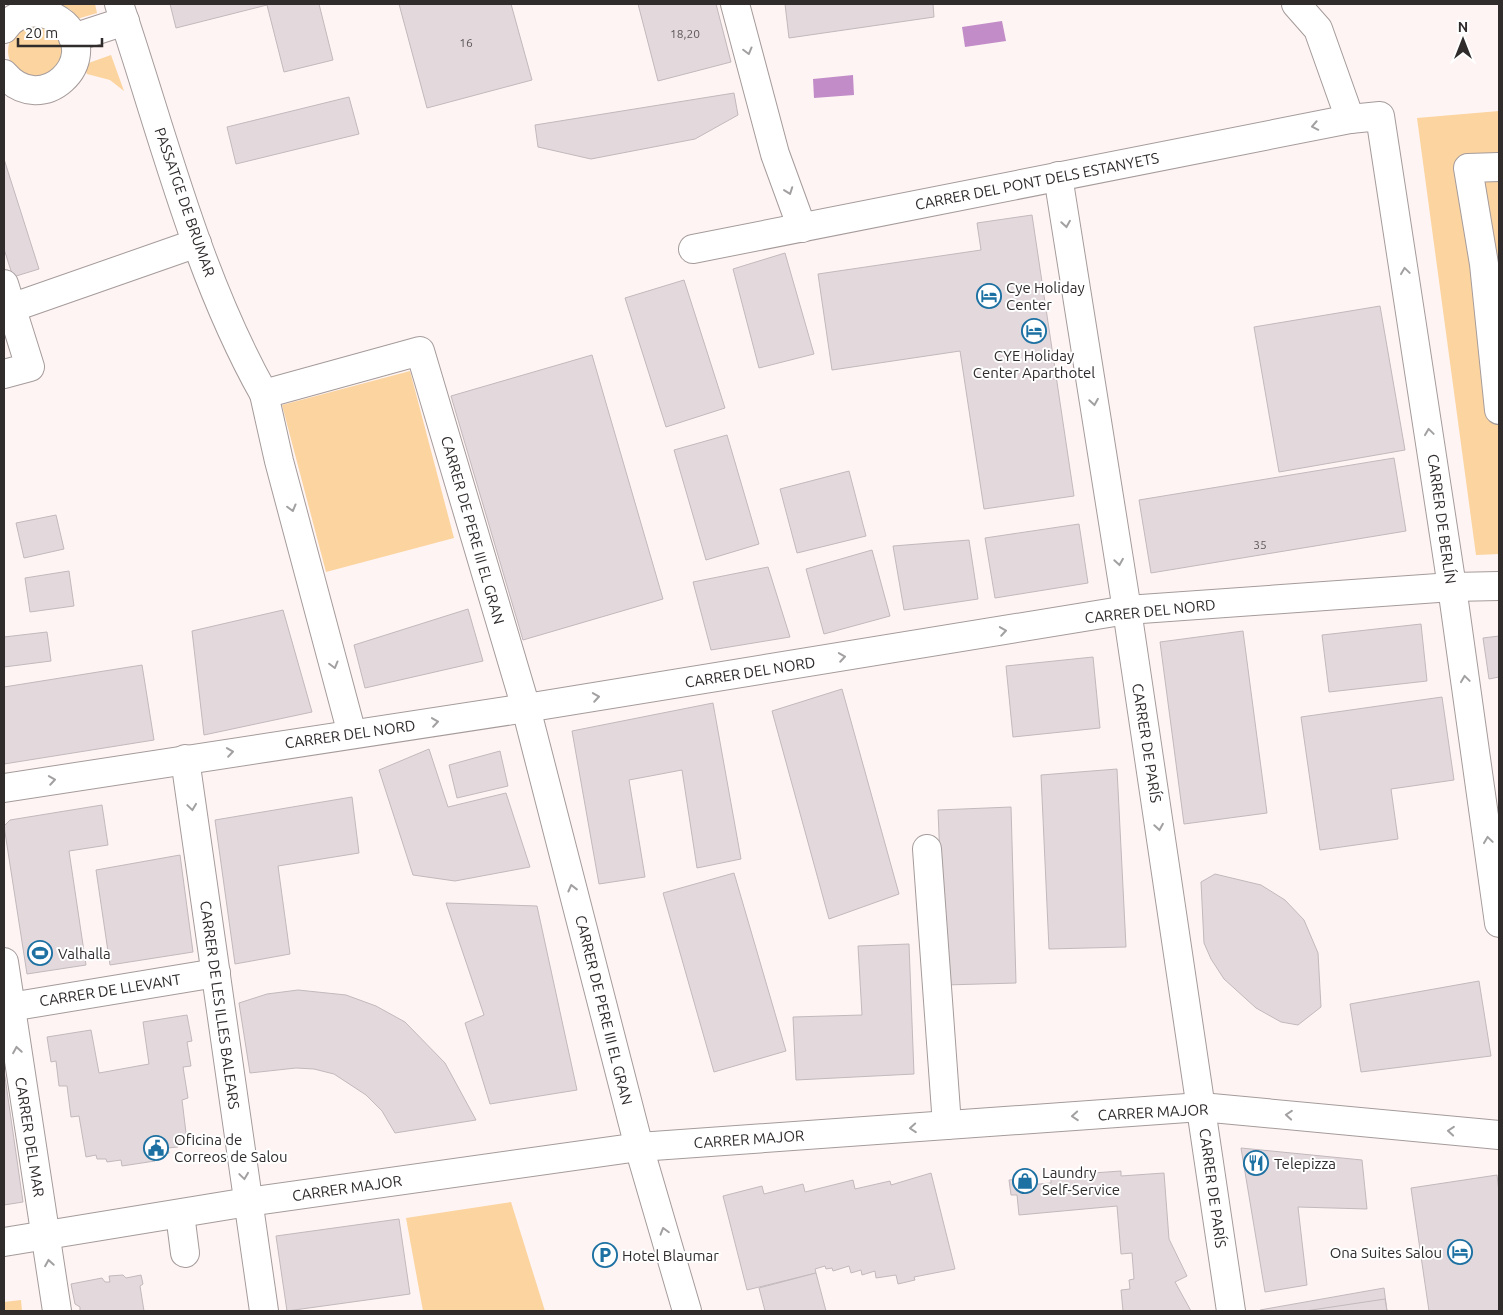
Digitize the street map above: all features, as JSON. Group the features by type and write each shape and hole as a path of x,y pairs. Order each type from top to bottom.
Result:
{"street":[{"path":"736,4 775,154 802,228"},
{"path":"1296,4 1319,16 1350,119"},
{"path":"4,29 9,22 20,16 32,12 45,13 58,18 67,27 73,38 76,51 68,74 58,84 46,89 34,91 21,88 4,74"},
{"path":"73,38 122,12"},
{"name":"PASSATGE DE BRUMAR","path":"122,12 197,243 248,365 264,394 279,461 352,734"},
{"name":"CARRER DEL PONT DELS ESTANYETS","path":"693,249 1350,119 1380,116"},
{"name":"CARRER DE BERLÍN","path":"1380,116 1452,587 1499,923"},
{"path":"1499,166 1468,168 1491,264 1499,410"},
{"name":"CARRER DE PARÍS","path":"1058,176 1127,610 1231,1311"},
{"path":"17,370 7,296 197,243"},
{"name":"CARRER DE PERE III EL GRAN","path":"264,394 420,351 526,708 639,1147 688,1311"},
{"name":"CARRER DEL NORD","path":"4,788 526,708 1127,610 1452,587 1499,586"},
{"name":"CARRER DE LES ILLES BALEARS","path":"185,759 264,1311"},
{"path":"927,849 947,1125"},
{"name":"CARRER DEL MAR","path":"4,962 7,1007 57,1311"},
{"name":"CARRER DE LLEVANT","path":"7,1007 216,973"},
{"name":"CARRER MAJOR","path":"4,1242 248,1202 639,1147 1201,1107 1499,1135"},
{"path":"180,1214 185,1254"}],"shaded area":[{"path":"60,4 95,4 97,13 77,19 71,10"},
{"path":"1002,21 1006,41 965,47 962,27"},
{"path":"35,24 45,26 54,32 60,41 62,51 60,61 54,70 45,76 35,78 25,76 16,70 10,61 8,51 10,41 16,32 25,26"},
{"path":"111,55 124,91 110,80 87,74 83,65"},
{"path":"853,75 854,95 814,98 813,79"},
{"path":"1499,111 1499,554 1476,555 1417,118"},
{"path":"410,371 454,538 326,572 282,405"},
{"path":"511,1202 545,1311 423,1311 406,1218"},
{"path":"21,1300 22,1311 4,1311 4,1302"}],"building":[{"path":"170,4 319,4 333,60 284,72 267,5 176,28"},
{"path":"399,4 511,4 532,80 427,108"},
{"path":"638,4 716,4 731,62 658,81"},
{"path":"785,4 933,4 934,17 789,38"},
{"path":"734,93 738,115 695,139 591,159 538,147 535,125"},
{"path":"349,97 359,134 236,164 227,127"},
{"path":"4,159 39,269 13,277 4,249"},
{"path":"1032,215 1074,496 984,509 960,351 832,370 818,274 981,250 977,223"},
{"path":"785,253 814,354 759,368 733,269"},
{"path":"684,280 725,408 666,427 625,298"},
{"path":"1380,306 1405,450 1279,472 1254,327"},
{"path":"592,355 663,599 523,640 451,396"},
{"path":"727,435 759,544 706,560 674,450"},
{"path":"1394,458 1406,531 1151,573 1139,500"},
{"path":"849,471 866,536 797,553 780,489"},
{"path":"56,515 64,549 24,558 16,523"},
{"path":"1079,524 1088,583 995,598 985,538"},
{"path":"969,540 978,599 904,610 893,546"},
{"path":"872,550 890,616 824,634 806,569"},
{"path":"768,567 790,637 711,650 693,582"},
{"path":"69,571 74,606 30,612 25,578"},
{"path":"468,609 483,661 365,688 354,645"},
{"path":"283,610 312,712 204,735 192,631"},
{"path":"1421,624 1427,681 1329,692 1322,635"},
{"path":"1243,631 1267,813 1184,824 1160,642"},
{"path":"47,632 51,661 4,667 4,637"},
{"path":"1499,636 1499,677 1489,679 1483,638"},
{"path":"1093,657 1100,728 1013,737 1006,666"},
{"path":"142,665 154,740 4,764 4,687"},
{"path":"842,689 899,894 829,919 772,711"},
{"path":"1442,697 1454,780 1391,789 1398,839 1320,850 1301,717"},
{"path":"713,703 741,859 697,868 682,770 629,780 645,877 599,884 572,731"},
{"path":"429,749 448,807 506,793 530,867 455,881 413,875 379,770"},
{"path":"500,751 508,786 457,798 449,765"},
{"path":"1117,769 1126,947 1049,949 1041,775"},
{"path":"352,797 359,853 278,866 290,954 235,964 215,820"},
{"path":"102,805 108,845 69,851 86,965 27,974 4,826 10,820"},
{"path":"1011,807 1016,983 945,985 938,810"},
{"path":"180,855 193,952 110,965 96,870"},
{"path":"734,873 786,1051 714,1072 663,893"},
{"path":"1215,874 1261,885 1285,900 1304,920 1318,953 1321,1007 1298,1025 1281,1022 1256,1008 1224,979 1211,959 1204,943 1201,882"},
{"path":"446,903 537,906 577,1090 490,1104 465,1023 484,1015"},
{"path":"909,944 914,1074 796,1080 793,1017 862,1015 858,946"},
{"path":"1479,981 1491,1056 1361,1072 1350,1004"},
{"path":"298,990 346,995 376,1006 405,1022 445,1063 476,1120 395,1133 382,1111 366,1095 334,1074 314,1069 296,1068 250,1073 239,1003 267,994"},
{"path":"187,1015 192,1041 187,1042 191,1066 183,1067 188,1098 182,1100 187,1141 177,1143 178,1147 168,1148 169,1153 154,1156 155,1161 122,1166 121,1160 107,1162 106,1159 97,1159 96,1155 86,1157 79,1116 71,1117 67,1086 59,1086 56,1061 51,1062 47,1037 91,1030 99,1073 149,1064 143,1022"},
{"path":"4,1070 23,1202 4,1205"},
{"path":"1241,1148 1362,1160 1367,1209 1298,1207 1307,1285 1265,1292"},
{"path":"1121,1171 1121,1176 1164,1173 1169,1239 1187,1276 1175,1282 1191,1311 1123,1311 1121,1290 1130,1289 1129,1280 1134,1279 1132,1253 1121,1254 1117,1206 1019,1215 1017,1195 1011,1195 1009,1180 1028,1178 1028,1185 1051,1183 1051,1176"},
{"path":"931,1173 955,1269 914,1277 915,1280 898,1284 896,1275 876,1278 875,1271 862,1275 861,1270 851,1273 849,1266 833,1271 832,1268 826,1269 825,1266 815,1269 816,1273 747,1290 723,1196 762,1186 764,1194 803,1184 805,1192 853,1180 855,1189 890,1181 891,1185"},
{"name":"Ona Suites Salou","path":"1497,1175 1499,1192 1499,1311 1429,1311 1411,1188"},
{"path":"399,1219 410,1294 287,1311 276,1236"},
{"path":"816,1273 826,1311 765,1311 759,1288"},
{"path":"123,1275 126,1278 141,1275 143,1284 140,1286 144,1311 80,1311 80,1307 75,1304 71,1284 102,1278 105,1282 110,1282 109,1276"},
{"path":"1384,1288 1387,1311 1260,1311 1260,1310"},
{"path":"1385,1299 1387,1311 1305,1311"}],"place":[{"name":"Cye Holiday Center","path":"989,296"},
{"name":"CYE Holiday Center Aparthotel","path":"1034,331"},
{"name":"Valhalla","path":"40,953"},
{"name":"Oficina de Correos de Salou","path":"156,1148"},
{"name":"Telepizza","path":"1256,1163"},
{"name":"Laundry Self-Service","path":"1025,1181"},
{"name":"Ona Suites Salou","path":"1460,1252"},
{"name":"Hotel Blaumar","path":"605,1255"}]}
